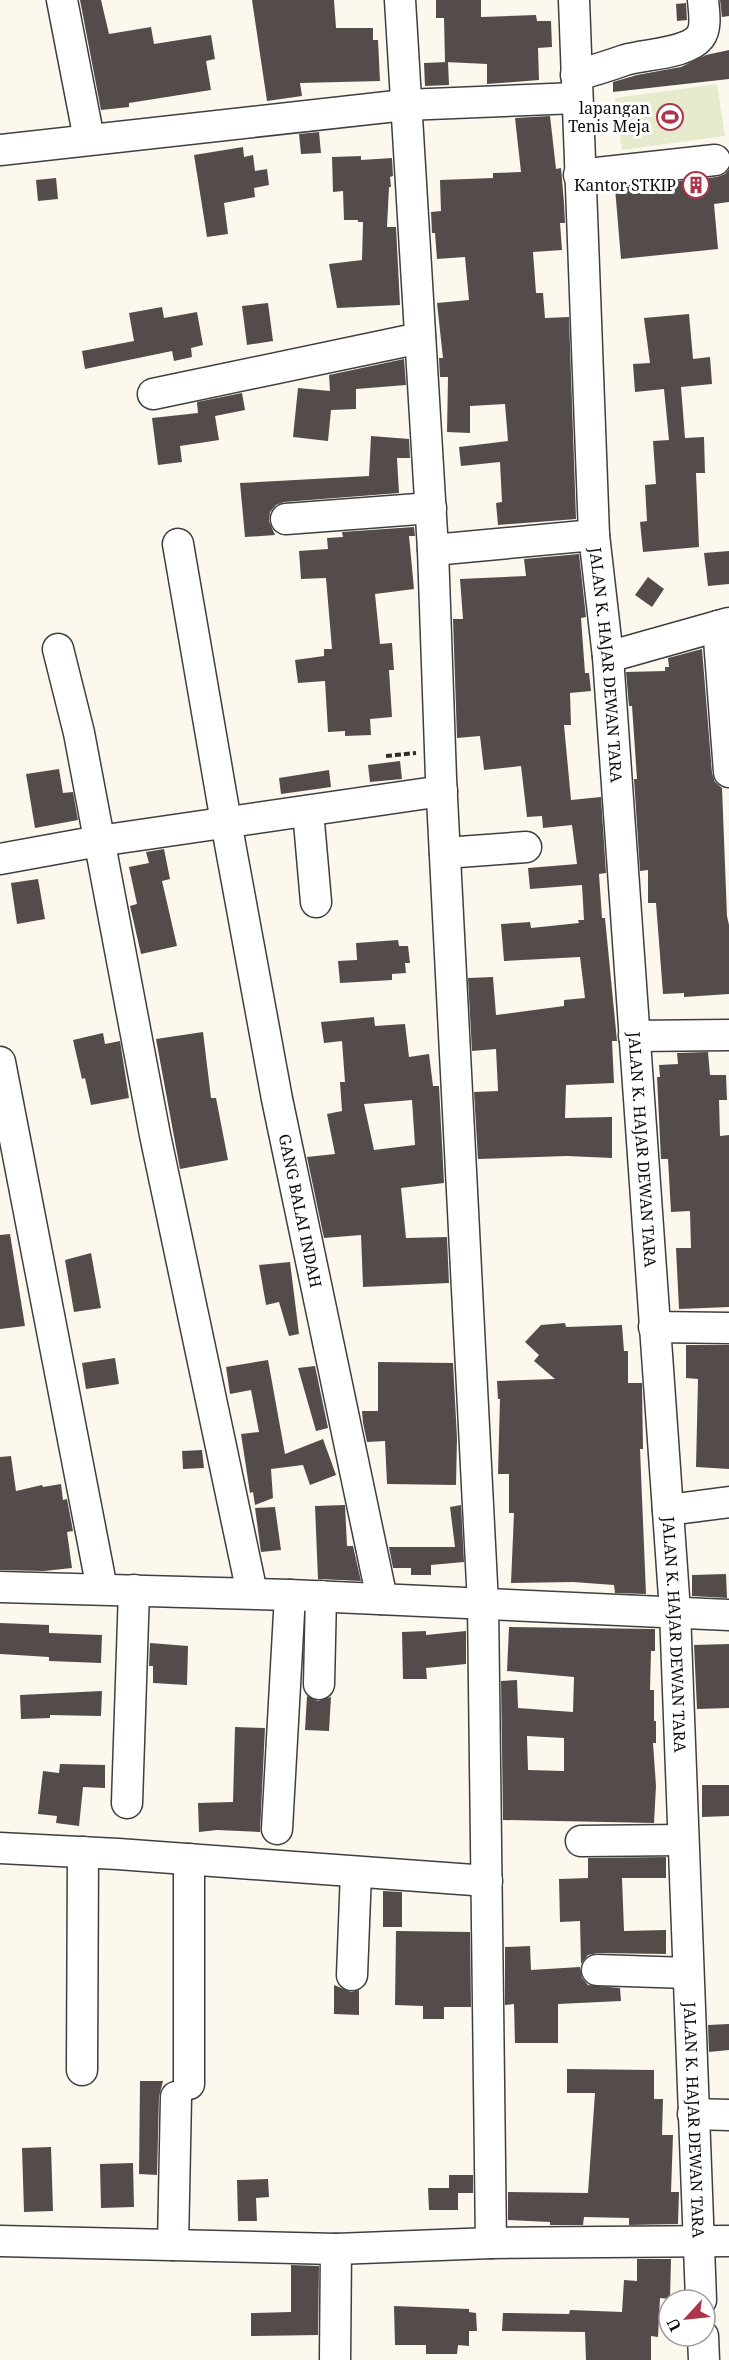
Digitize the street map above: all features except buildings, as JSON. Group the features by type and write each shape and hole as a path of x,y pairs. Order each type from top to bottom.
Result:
{"street":[{"path":"62,0 89,139"},
{"path":"400,0 433,550 442,791 483,1604 491,2243"},
{"name":"JALAN K. HAJAR DEWAN TARA","path":"574,0 594,535 609,657 675,1611 700,2288"},
{"path":"0,150 576,87 625,60 690,45 701,36 704,26 703,0"},
{"path":"579,175 715,160"},
{"path":"153,394 420,338"},
{"path":"286,519 430,508"},
{"path":"433,550 594,535"},
{"name":"GANG BALAI INDAH","path":"178,544 277,1099 382,1599"},
{"path":"609,657 723,625 729,772"},
{"path":"58,649 79,733 155,1135 252,1593"},
{"path":"0,859 226,822 442,791"},
{"path":"308,811 316,902"},
{"path":"445,853 525,847"},
{"path":"634,1036 729,1035"},
{"path":"0,1062 102,1589"},
{"path":"654,1327 729,1328"},
{"path":"668,1510 729,1502"},
{"path":"0,1587 252,1593 729,1615"},
{"path":"127,1803 134,1590"},
{"path":"277,1829 290,1595"},
{"path":"319,1684 321,1596"},
{"path":"581,1840 683,1840"},
{"path":"0,1848 189,1859 487,1881"},
{"path":"82,2070 83,1852"},
{"path":"174,2245 182,2090 189,1859"},
{"path":"352,1975 356,1872"},
{"path":"597,1970 688,1973"},
{"path":"693,2114 729,2115"},
{"path":"0,2241 336,2249 491,2243 729,2241"},
{"path":"335,2360 336,2249"}],"green space":[{"name":"lapangan Tenis Meja","path":"717,84 725,136 622,150 615,98"}],"place":[{"name":"lapangan Tenis Meja","path":"670,117"},
{"name":"Kantor STKIP","path":"696,185"}]}
